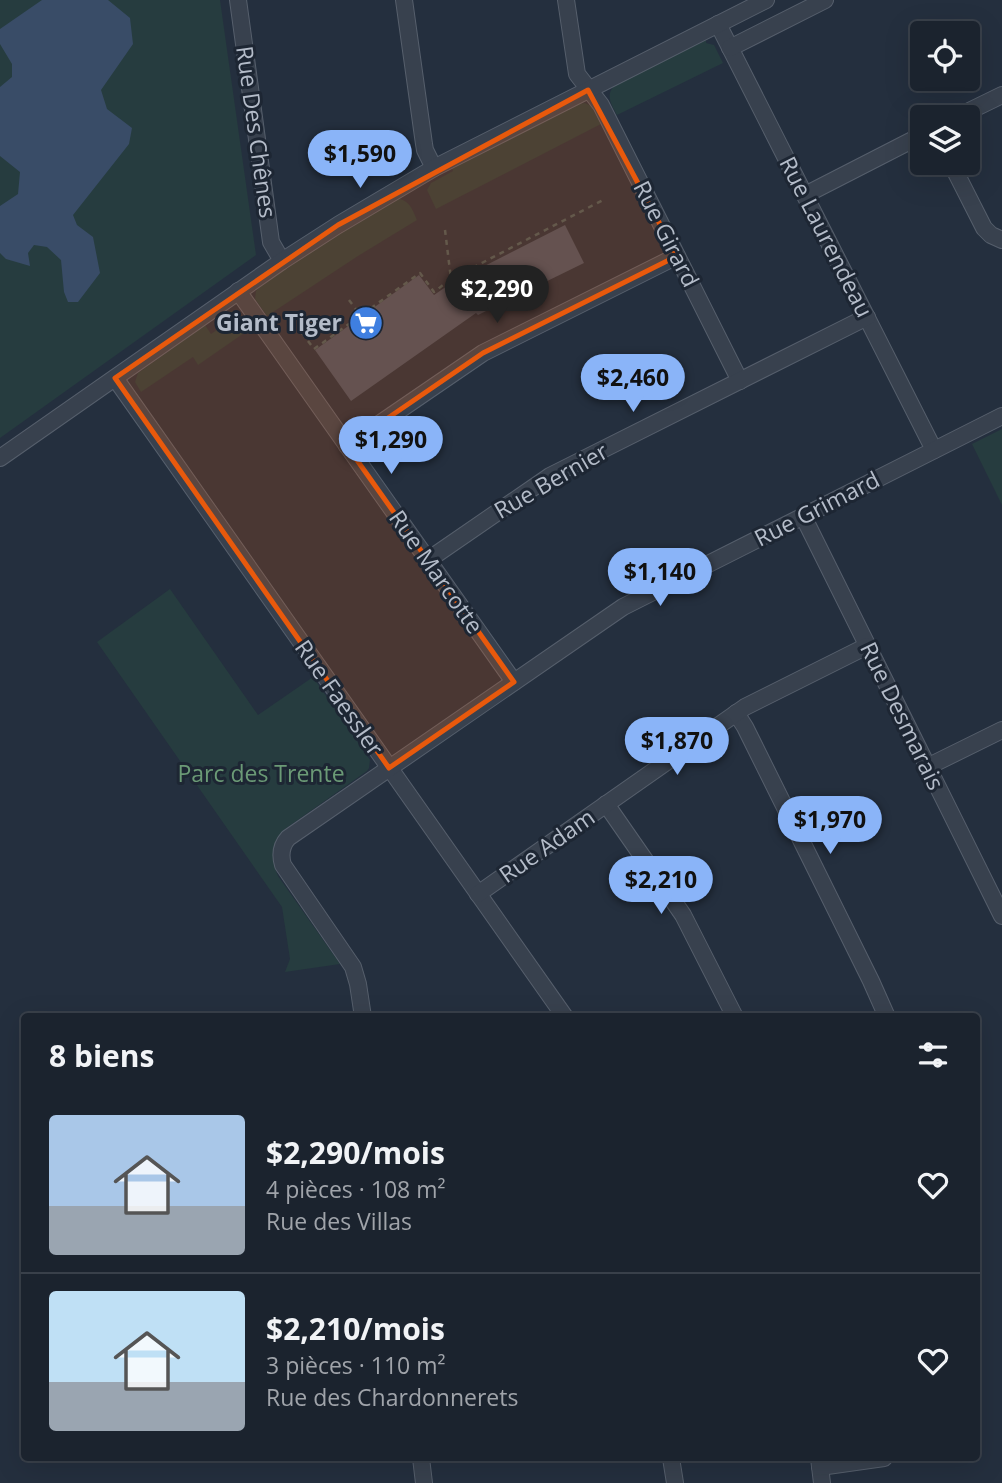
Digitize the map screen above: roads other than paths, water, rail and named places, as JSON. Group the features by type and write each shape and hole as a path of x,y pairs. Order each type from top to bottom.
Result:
{"street":[{"name":"Rue Des Chênes","path":"238,0 271,242 282,261"},
{"path":"404,0 425,150 434,169"},
{"name":"Rue Girard","path":"566,0 577,74 601,105 740,381"},
{"path":"730,48 825,0"},
{"path":"0,458 282,261 380,199 759,1"},
{"name":"Rue Laurendeau","path":"718,24 934,450"},
{"path":"980,106 1002,95"},
{"path":"805,195 910,141"},
{"path":"957,175 984,228 1002,240"},
{"path":"347,446 483,353 677,256"},
{"name":"Rue Marcotte","path":"238,291 514,682"},
{"name":"Rue Bernier","path":"428,560 550,476 867,317"},
{"name":"Rue Faessler","path":"115,378 562,1013"},
{"name":"Rue Grimard","path":"362,1013 353,967 282,861 281,853 292,835 623,607 1002,416"},
{"name":"Rue Desmarais","path":"803,516 927,767 997,894 1002,916"},
{"name":"Rue Adam","path":"478,894 736,713 867,646"},
{"path":"736,713 885,1013"},
{"path":"927,767 1002,730"},
{"path":"606,804 683,915 732,1013"},
{"path":"421,1461 424,1483"},
{"path":"671,1461 675,1483"},
{"path":"820,1469 867,1461"}],"water":[{"path":"42,0 108,0 130,18 133,44 101,90 107,109 132,128 129,144 73,215 77,225 93,237 100,273 78,302 68,302 64,292 61,260 47,247 34,245 28,253 30,266 6,259 0,253 0,206 18,194 20,172 0,156 0,87 12,77 12,64 0,44 0,29"}],"place":[{"name":"Giant Tiger","path":"366,323"}],"park label":[{"name":"Parc des Trente","path":"261,774"}]}
